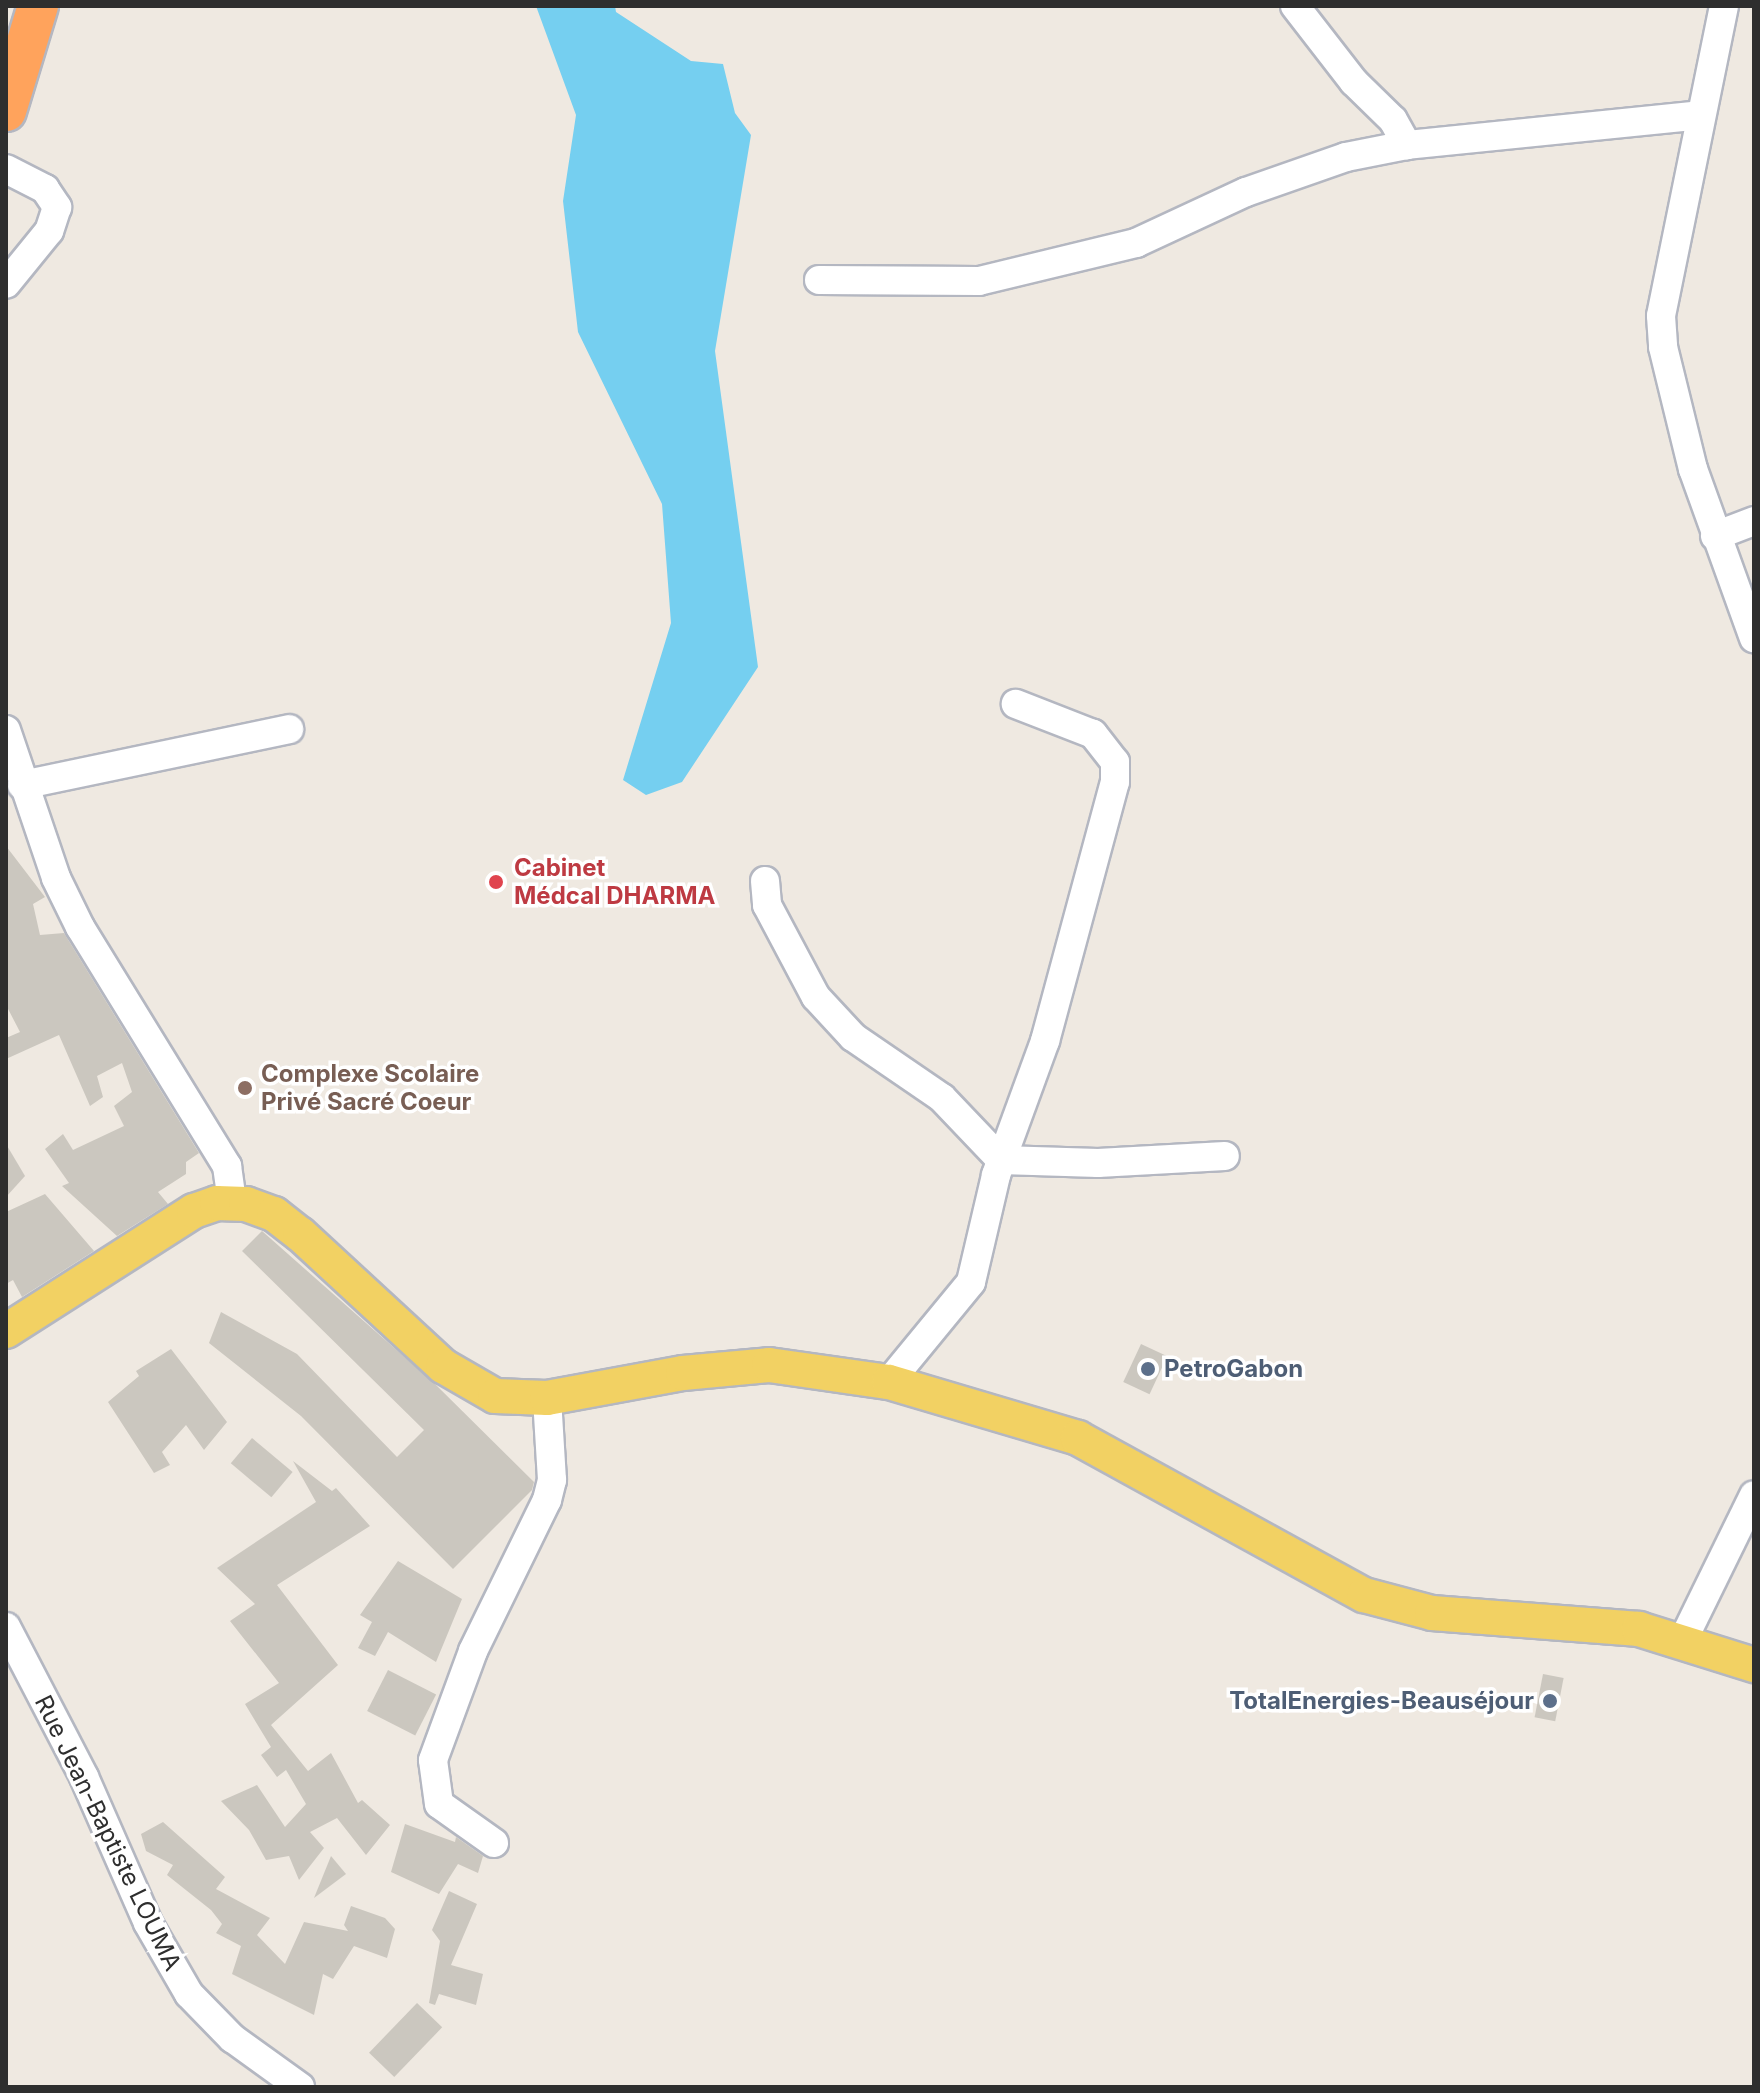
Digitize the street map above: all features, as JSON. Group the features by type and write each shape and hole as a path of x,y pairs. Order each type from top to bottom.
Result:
{"highway":[{"path":"6,111 38,6"}],"main road":[{"path":"6,1331 194,1211 232,1203 274,1214 466,1383 507,1398 547,1398 683,1373 769,1365 889,1382 1023,1417 1078,1438 1364,1595 1432,1613 1611,1625 1683,1640 1754,1665"}],"street":[{"path":"1295,6 1354,82 1393,120 1407,145"},
{"path":"1724,6 1661,316 1675,398 1715,536 1754,638"},
{"path":"819,280 949,284 1073,262 1182,226 1246,192 1333,161 1407,145 1700,115"},
{"path":"6,169 45,189 57,207 49,231 6,284"},
{"path":"1715,536 1754,521"},
{"path":"889,1382 971,1282 1001,1160 1045,1041 1115,782 1115,762 1093,734 1016,704"},
{"path":"22,785 289,729"},
{"path":"6,730 22,785 80,927 227,1166 232,1203"},
{"path":"765,881 772,915 816,997 853,1037 942,1098 1001,1160 1098,1163 1225,1156"},
{"path":"494,1843 439,1804 433,1760 473,1651 547,1500 552,1480 547,1398"},
{"path":"1683,1640 1754,1495"},
{"name":"Rue Jean-Baptiste LOUMA","path":"6,1627 84,1777 148,1923 189,1994 232,2038 300,2087"}],"water":[{"path":"536,6 615,6 616,12 691,61 723,64 735,113 751,135 715,351 758,667 682,782 646,795 623,780 671,623 662,504 578,332 563,201 576,115"}],"building":[{"path":"6,846 45,897 33,904 40,935 64,933 199,1153 186,1162 186,1174 158,1192 168,1204 117,1236 62,1186 69,1183 45,1149 63,1134 73,1150 124,1126 114,1106 132,1092 122,1063 97,1076 103,1097 90,1106 59,1035 6,1059 6,1038 20,1032 6,1005"},
{"path":"6,1144 25,1176 6,1197"},
{"path":"45,1194 94,1251 22,1297 13,1280 6,1284 6,1212"},
{"path":"262,1231 435,1384 534,1482 532,1490 453,1569 301,1416 209,1343 221,1312 297,1354 397,1457 424,1430 242,1251"},
{"path":"1141,1344 1167,1356 1150,1394 1123,1382"},
{"path":"171,1349 227,1422 204,1450 186,1425 162,1452 170,1465 154,1473 108,1402 139,1376 136,1371"},
{"path":"252,1438 293,1472 271,1497 231,1463"},
{"path":"293,1461 332,1491 336,1488 370,1526 277,1585 338,1665 271,1725 308,1771 331,1753 358,1803 362,1800 390,1825 366,1855 337,1818 310,1832 324,1848 299,1880 289,1856 266,1860 249,1830 221,1801 257,1785 285,1827 306,1804 286,1770 277,1777 261,1755 271,1747 245,1704 279,1683 230,1621 255,1604 217,1568 316,1502"},
{"path":"398,1561 462,1599 436,1662 388,1632 375,1656 358,1648 372,1622 360,1615"},
{"path":"388,1670 436,1695 415,1736 367,1711"},
{"path":"1543,1674 1564,1678 1555,1721 1535,1717"},
{"path":"163,1822 225,1877 216,1889 270,1918 257,1935 285,1964 304,1922 348,1931 344,1925 351,1906 385,1918 395,1929 387,1958 354,1946 333,1979 323,1974 314,2015 232,1974 241,1946 216,1933 222,1924 211,1910 167,1875 173,1865 146,1851 141,1834"},
{"path":"405,1824 455,1842 456,1837 483,1856 478,1873 458,1864 439,1894 391,1872"},
{"path":"331,1856 346,1874 314,1898"},
{"path":"449,1891 477,1904 451,1965 483,1974 476,2005 439,1994 435,2005 429,2003 440,1941 432,1930"},
{"path":"417,2003 442,2027 394,2077 369,2053"}],"place":[{"name":"Cabinet Médcal DHARMA","path":"496,882"},
{"name":"Complexe Scolaire Privé Sacré Coeur","path":"245,1088"},
{"name":"PetroGabon","path":"1148,1369"},
{"name":"TotalEnergies-Beauséjour","path":"1550,1701"}]}
